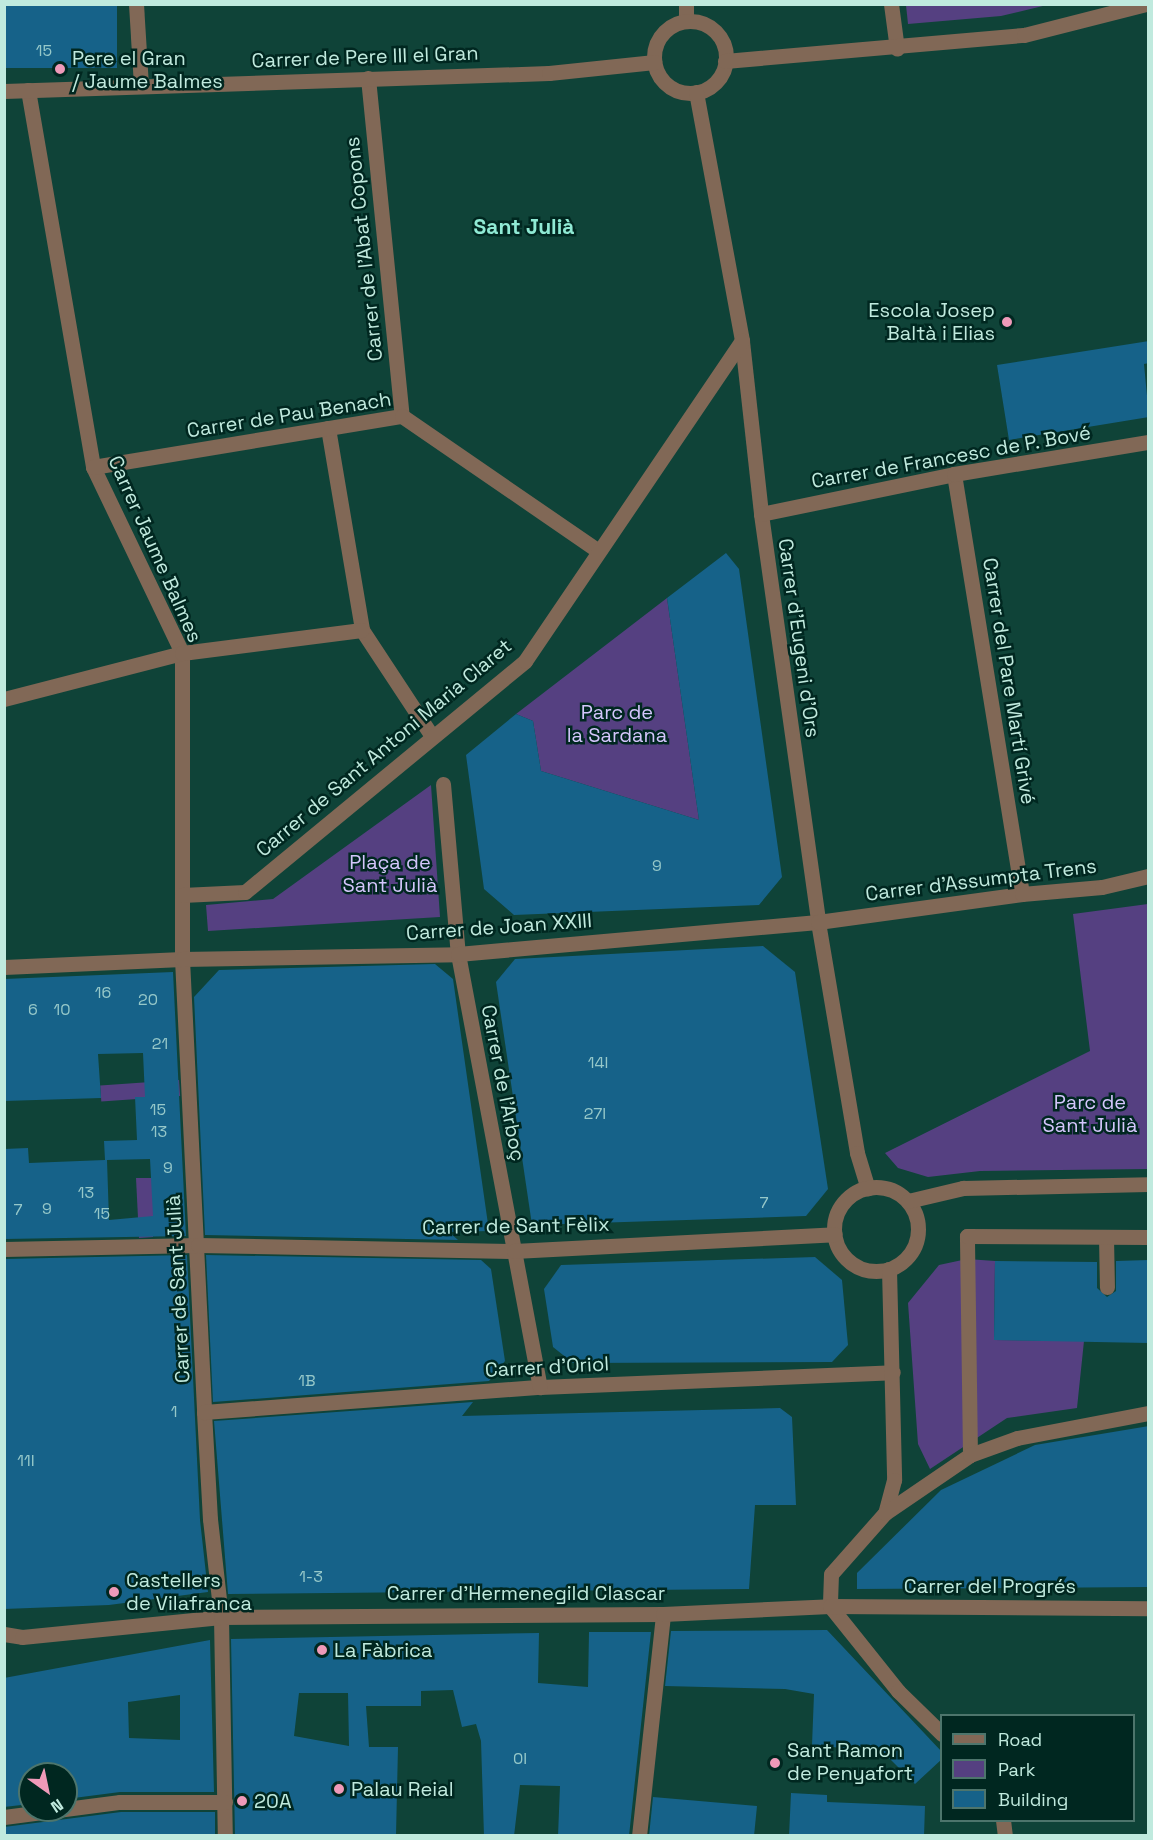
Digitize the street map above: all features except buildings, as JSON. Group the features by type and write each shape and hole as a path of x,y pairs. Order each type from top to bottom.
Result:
{"street":[{"path":"136,4 141,85"},
{"path":"686,4 686,21"},
{"path":"891,4 897,49"},
{"path":"725,62 897,49 1024,35 1146,4"},
{"path":"686,21 706,25 718,34 725,62 720,76 696,92 677,91 667,85 654,62 661,35 671,26 686,21"},
{"name":"Carrer de Pere III el Gran","path":"4,91 549,73 654,62"},
{"name":"Carrer de l'Abat Copons","path":"368,78 402,416"},
{"name":"Carrer Jaume Balmes","path":"28,90 93,467 182,653 182,959"},
{"name":"Carrer d'Eugeni d'Ors","path":"696,92 742,341 761,514 818,922 857,1153 868,1188"},
{"name":"Carrer de Sant Antoni Maria Claret","path":"182,895 245,892 525,661 597,550 742,341"},
{"name":"Carrer de Pau Benach","path":"93,467 402,416 597,550"},
{"path":"328,428 362,630 432,736"},
{"name":"Carrer de Francesc de P. Bové","path":"761,514 954,474 1149,442"},
{"name":"Carrer del Pare Martí Grivé","path":"954,474 1022,894"},
{"path":"4,699 182,653 362,630"},
{"name":"Carrer de l'Arboç","path":"443,784 458,954 540,1387"},
{"name":"Carrer d'Assumpta Trens","path":"818,922 1022,894 1102,887 1149,876"},
{"name":"Carrer de Joan XXIII","path":"4,967 182,959 458,954 818,922"},
{"name":"Carrer de Sant Julià","path":"182,959 210,1520 221,1617 225,1836"},
{"path":"908,1201 963,1188 1149,1184"},
{"path":"883,1187 908,1201 917,1218 918,1237 909,1255 889,1269 860,1268 839,1248 835,1234 839,1210 856,1192 883,1187"},
{"name":"Carrer de Sant Fèlix","path":"4,1249 198,1245 514,1251 835,1234"},
{"path":"970,1455 967,1236 1149,1237"},
{"path":"1106,1237 1107,1287"},
{"path":"885,1513 894,1480 889,1269"},
{"name":"Carrer d'Oriol","path":"204,1412 540,1387 893,1372"},
{"path":"940,1732 898,1691 830,1606 831,1574 885,1513 970,1455 1017,1438 1149,1413"},
{"name":"Carrer d'Hermenegild Clascar","path":"4,1634 22,1637 221,1617 663,1614 830,1606"},
{"name":"Carrer del Progrés","path":"830,1606 1149,1608"},
{"path":"639,1836 663,1614"},
{"path":"4,1817 120,1802 225,1802"}],"green space":[{"path":"906,4 1047,5 1001,16 908,24"},
{"name":"Parc de la Sardana","path":"667,598 699,820 541,771 533,721 516,714"},
{"name":"Plaça de Sant Julià","path":"431,785 440,917 208,931 206,905 273,899"},
{"name":"Parc de Sant Julià","path":"1148,904 1148,1169 980,1171 928,1177 898,1168 885,1153 1090,1051 1073,914"},
{"path":"179,1080 180,1096 101,1101 100,1086"},
{"path":"136,1178 153,1178 153,1237 139,1238"},
{"path":"967,1259 995,1261 994,1340 1084,1341 1077,1408 1007,1418 930,1469 918,1444 908,1303 939,1265"}],"place":[{"name":"Pere el Gran / Jaume Balmes","path":"60,69"},
{"name":"Escola Josep Baltà i Elias","path":"1007,322"},
{"name":"Castellers de Vilafranca","path":"114,1592"},
{"name":"La Fàbrica","path":"322,1650"},
{"name":"Sant Ramon de Penyafort","path":"775,1763"},
{"name":"Palau Reial","path":"339,1789"},
{"name":"20A","path":"242,1801"}],"district":[{"name":"Sant Julià","path":"524,227"}]}
